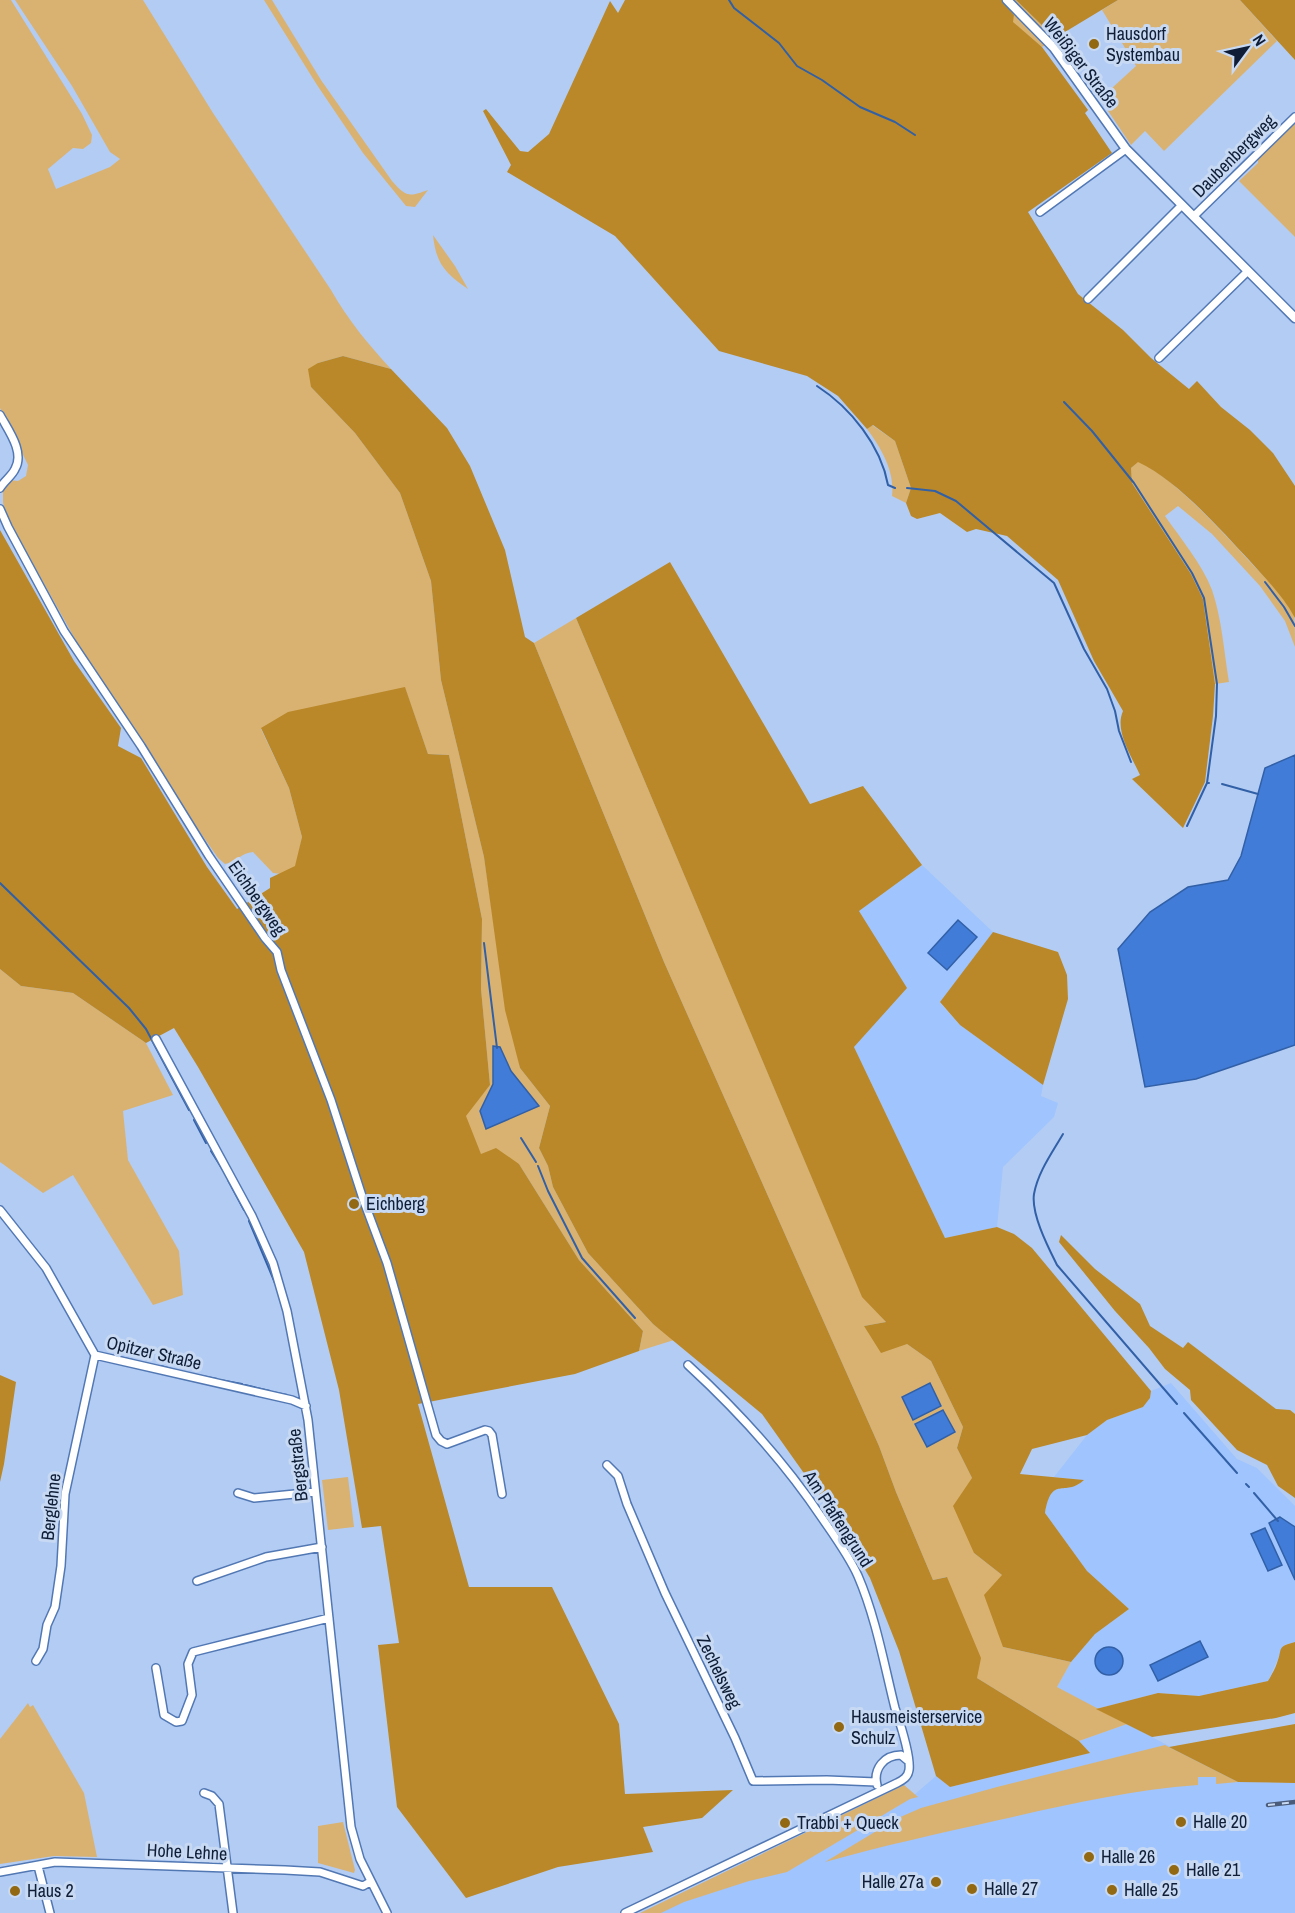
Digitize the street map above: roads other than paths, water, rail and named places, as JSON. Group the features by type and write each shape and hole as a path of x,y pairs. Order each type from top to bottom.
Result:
{"street":[{"name":"Weißiger Straße","path":"1007,0 1054,48 1126,148 1295,318"},
{"name":"Daubenbergweg","path":"1194,216 1295,117"},
{"path":"1040,212 1126,148"},
{"path":"1088,300 1182,205"},
{"path":"1159,358 1248,271"},
{"path":"0,415 13,439 19,458 14,472 0,488"},
{"name":"Eichbergweg","path":"0,509 64,631 141,746 209,856 277,952 281,970 331,1100 363,1199 387,1263 436,1435 447,1444 485,1430 489,1431 492,1435 502,1494"},
{"name":"Bergstraße","path":"156,1038 235,1184 273,1263 294,1339 306,1406 351,1827 354,1844 370,1882 387,1913"},
{"name":"Opitzer Straße","path":"0,1210 46,1268 95,1355 292,1400 306,1406"},
{"name":"Berglehne","path":"36,1660 43,1649 47,1625 55,1607 61,1566 65,1494 95,1355"},
{"name":"Am Pfaffengrund","path":"688,1365 742,1416 806,1493 848,1558 860,1582 873,1620 908,1761"},
{"name":"Zechelsweg","path":"607,1465 618,1476 627,1504 660,1582 735,1738 753,1781 827,1779 876,1782"},
{"path":"238,1493 254,1498 315,1492"},
{"path":"197,1581 266,1557 322,1547"},
{"path":"156,1668 164,1715 176,1722 182,1721 192,1695 188,1664 193,1652 329,1618"},
{"path":"625,1913 879,1791 905,1778 909,1770 908,1761 901,1755 892,1755 880,1764 876,1773 879,1791"},
{"path":"204,1793 212,1796 219,1804 233,1913"},
{"name":"Hohe Lehne","path":"0,1872 65,1862 307,1871 329,1875 363,1886 370,1882"},
{"path":"38,1866 50,1913"}],"water":[{"path":"1295,755 1295,1045 1196,1079 1145,1087 1118,949 1150,912 1188,887 1228,880 1241,856 1265,768"},
{"path":"958,920 977,937 947,970 928,953"},
{"path":"493,1046 500,1047 511,1071 539,1106 486,1129 480,1111 493,1084"},
{"path":"930,1383 941,1406 913,1420 902,1397"},
{"path":"943,1410 955,1432 927,1447 915,1424"},
{"path":"1280,1517 1295,1527 1295,1580 1269,1523"},
{"path":"1265,1528 1282,1565 1268,1571 1251,1534"},
{"path":"1200,1641 1208,1657 1158,1681 1150,1665"},
{"path":"1109,1647 1119,1651 1123,1661 1119,1671 1109,1675 1099,1671 1095,1661 1099,1651"}],"waterway":[{"path":"729,0 734,8 779,43 797,66 822,80 860,107 895,122 915,135"},
{"path":"817,386 841,405 863,429 879,456 888,485 895,488"},
{"path":"1064,402 1092,431 1134,483 1192,573 1204,598 1217,684 1216,716 1207,783 1209,783"},
{"path":"907,488 935,491 956,501 1054,583 1084,649 1107,689 1131,762"},
{"path":"1265,582 1295,626"},
{"path":"1187,826 1207,783"},
{"path":"1222,784 1258,794"},
{"path":"0,883 129,1008 146,1029 189,1110"},
{"path":"484,943 497,1048"},
{"path":"194,1120 206,1143"},
{"path":"1063,1134 1042,1170 1034,1194 1035,1211 1045,1240 1057,1265 1177,1404"},
{"path":"521,1138 536,1162"},
{"path":"211,1151 223,1170"},
{"path":"538,1166 582,1258 635,1318"},
{"path":"228,1180 244,1210"},
{"path":"249,1221 275,1283"},
{"path":"115,1356 133,1360"},
{"path":"145,1363 153,1365"},
{"path":"161,1366 175,1370"},
{"path":"187,1373 217,1379"},
{"path":"220,1380 242,1384"},
{"path":"245,1385 270,1391"},
{"path":"272,1392 287,1395"},
{"path":"1184,1413 1237,1473"},
{"path":"1246,1484 1249,1487"},
{"path":"1254,1493 1278,1521"}],"railway":[{"path":"1268,1805 1295,1802"}],"place":[{"name":"Hausdorf Systembau","path":"1094,44"},
{"name":"Eichberg","path":"354,1204"},
{"name":"Hausmeisterservice Schulz","path":"839,1727"},
{"name":"Halle 20","path":"1181,1822"},
{"name":"Trabbi + Queck","path":"785,1823"},
{"name":"Halle 26","path":"1089,1857"},
{"name":"Halle 21","path":"1174,1870"},
{"name":"Halle 27a","path":"936,1882"},
{"name":"Halle 27","path":"972,1889"},
{"name":"Halle 25","path":"1112,1890"},
{"name":"Haus 2","path":"15,1891"}]}
